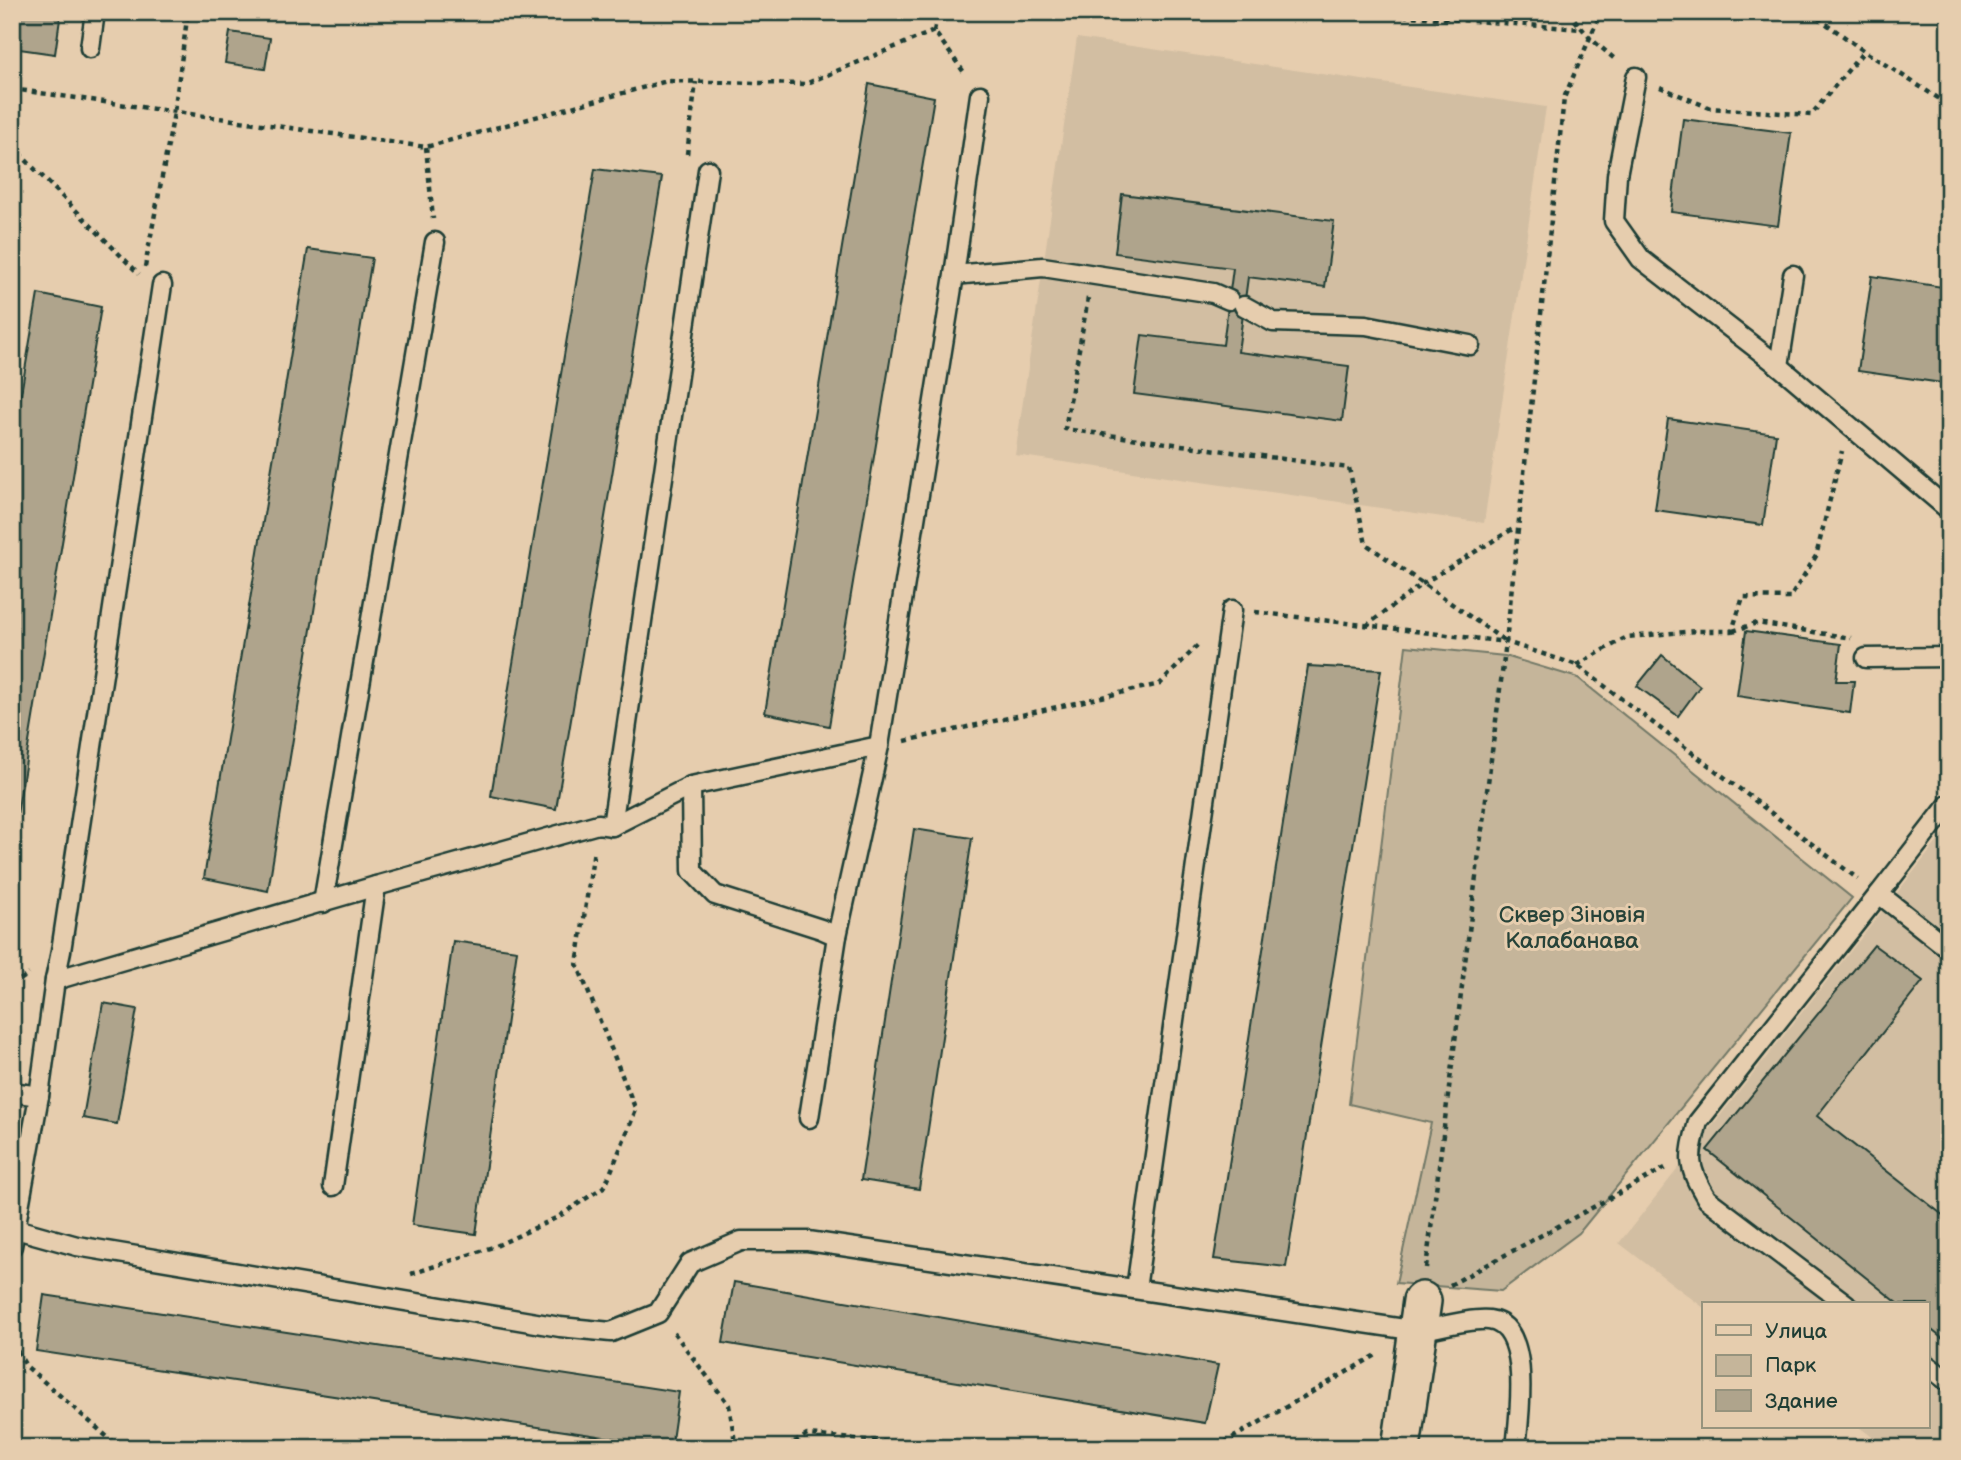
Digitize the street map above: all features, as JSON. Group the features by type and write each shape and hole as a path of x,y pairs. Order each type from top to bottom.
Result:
{"street":[{"path":"1401,1448 1420,1316"}],"lane":[{"path":"90,48 94,12"},
{"path":"1636,77 1617,175 1614,221 1641,259 1779,366 1949,510"},
{"path":"809,1118 837,936 879,746 980,95"},
{"path":"605,825 708,170"},
{"path":"323,903 435,242"},
{"path":"954,275 1043,267 1213,293 1273,322 1366,325 1470,345"},
{"path":"1779,366 1793,275"},
{"path":"162,285 39,1096 14,1237 560,1327 611,1332 659,1313 690,1263 741,1241 808,1241 1136,1289 1489,1320 1507,1327 1516,1345 1521,1391 1516,1448"},
{"path":"1136,1289 1232,610"},
{"path":"1867,658 1949,657"},
{"path":"55,980 376,886 605,825 691,786 879,746"},
{"path":"691,786 692,872 715,895 837,936"},
{"path":"1843,1302 1707,1199 1695,1179 1689,1154 1698,1122 1949,804"},
{"path":"333,1185 376,886"},
{"path":"1879,894 1949,948"},
{"path":"12,1091 39,1096"},
{"path":"1930,1368 1949,1382"}],"path":[{"path":"12,146 143,278 174,113 188,12"},
{"path":"938,12 934,31 980,95"},
{"path":"1353,12 1582,29"},
{"path":"1568,12 1590,38 1636,77 1710,108 1811,115 1864,51"},
{"path":"1420,1316 1506,642 1564,98 1601,12"},
{"path":"1810,12 1864,51 1949,105"},
{"path":"12,89 426,147 667,81 805,84 934,31"},
{"path":"696,82 686,167 708,170"},
{"path":"426,147 435,242"},
{"path":"1093,275 1065,429 1349,468 1366,544 1506,642"},
{"path":"1732,631 1743,597 1790,598 1816,556 1848,423"},
{"path":"1366,626 1422,583 1517,527"},
{"path":"879,746 1160,684 1232,610 1506,642 1577,665 1879,894"},
{"path":"1577,665 1627,637 1732,631 1757,623 1862,640 1867,658"},
{"path":"369,1294 400,1278 496,1246 558,1217 605,1185 636,1110 577,964 605,825"},
{"path":"1215,1448 1420,1316 1689,1154"},
{"path":"659,1313 729,1405 736,1448"},
{"path":"12,1342 26,1366 120,1448"},
{"path":"786,1448 807,1435 962,1448"}],"shaded area":[{"path":"1077,38 1546,107 1484,523 1015,455"},
{"path":"1949,827 1949,1448 1887,1448 1860,1428 1930,1428 1930,1302 1702,1302 1702,1306 1619,1243"}],"green space":[{"name":"Сквер Зіновія Калабанава","path":"1406,646 1505,656 1578,678 1852,898 1579,1233 1501,1291 1396,1283 1431,1123 1349,1104"}],"building":[{"path":"12,12 61,12 55,54 12,48"},
{"path":"230,32 270,38 265,69 225,63"},
{"path":"869,84 934,97 829,726 765,713"},
{"path":"1683,119 1791,133 1778,226 1671,212"},
{"path":"595,169 662,177 556,809 491,796"},
{"path":"1122,194 1334,221 1325,287 1248,277 1238,352 1349,366 1342,421 1134,394 1142,335 1223,345 1233,268 1115,253"},
{"path":"308,249 372,258 268,891 204,878"},
{"path":"1872,276 1949,288 1949,384 1858,371"},
{"path":"38,294 101,307 12,845 12,446"},
{"path":"1668,419 1776,434 1763,525 1655,510"},
{"path":"1746,631 1841,644 1836,681 1854,681 1850,713 1737,696"},
{"path":"1662,655 1700,686 1678,716 1637,686"},
{"path":"1308,666 1381,670 1286,1267 1214,1259"},
{"path":"914,829 972,838 919,1189 861,1180"},
{"path":"453,941 517,950 476,1234 412,1225"},
{"path":"1874,945 1923,981 1817,1116 1949,1220 1949,1344 1930,1329 1930,1302 1897,1302 1707,1150"},
{"path":"103,1003 137,1009 117,1124 83,1118"},
{"path":"734,1282 1218,1365 1205,1423 723,1343"},
{"path":"44,1295 679,1392 671,1447 36,1351"}]}
